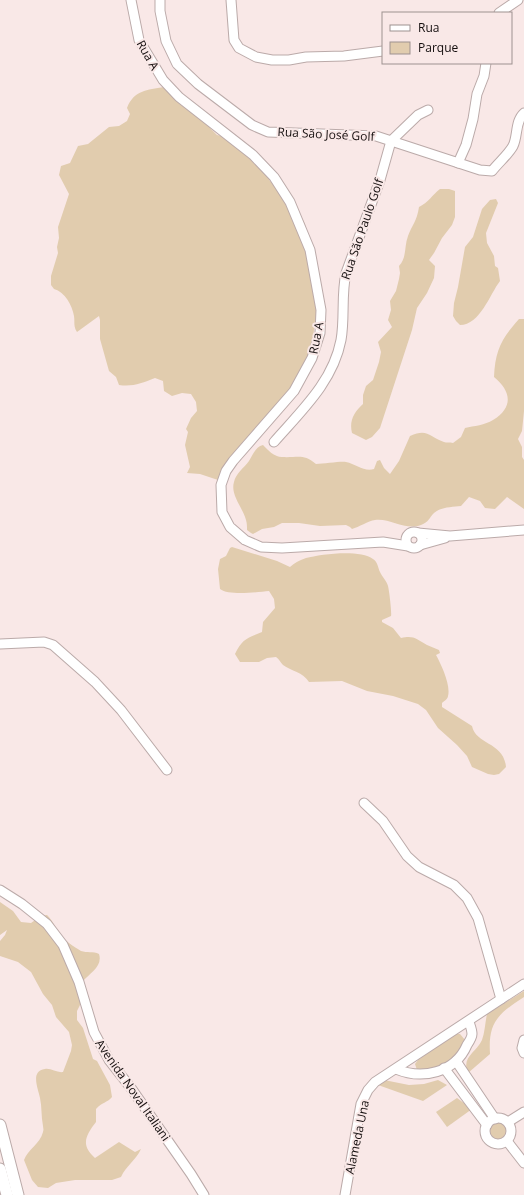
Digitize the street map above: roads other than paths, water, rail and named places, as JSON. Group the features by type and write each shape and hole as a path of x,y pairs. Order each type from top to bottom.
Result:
{"main road":[{"path":"0,1125 18,1195"},
{"path":"0,1168 7,1195"}],"street":[{"name":"Rua A","path":"131,0 139,40 152,64 163,80 180,97 253,155 274,178 290,202 310,250 321,310 320,333 312,358 294,391 234,460 226,472 221,485 222,512 230,527 244,540 261,547 282,548 384,542 416,548 420,545 450,536"},
{"name":"Rua São José Golf","path":"160,0 160,11 166,41 177,64 198,84 252,125 268,132 376,136 480,170 492,171 512,148 516,139 519,119 524,113"},
{"path":"231,0 234,40 239,48 256,57 272,60 289,60 306,57 344,56 382,51"},
{"path":"501,12 519,0"},
{"path":"508,12 519,0"},
{"path":"458,163 466,145 473,119 477,94 484,76 486,64"},
{"path":"391,141 418,115 428,110"},
{"name":"Rua São Paulo Golf","path":"274,442 320,389 335,359 342,333 343,285 346,272 380,180 391,141"},
{"name":"Rua A","path":"384,542 413,533 450,536 524,530"},
{"path":"408,546 406,538 413,533 422,540 420,545"},
{"path":"0,644 44,642 53,645 94,682 121,710 167,770"},
{"path":"364,803 383,821 407,856 419,867 454,885 466,898 478,918 501,999"},
{"name":"Avenida Noval Italiani","path":"0,890 22,904 47,924 63,945 79,982 94,1032 105,1053 166,1137 204,1195"},
{"name":"Alameda Una","path":"345,1195 362,1104 368,1090 375,1082 469,1022 524,984"},
{"path":"396,1069 406,1073 423,1075 439,1071 456,1061 465,1050 472,1035 469,1022"},
{"path":"524,1040 522,1048 524,1053"},
{"path":"456,1061 495,1119"},
{"path":"444,1068 487,1125 486,1134 490,1142 500,1144 507,1141 512,1132 508,1122 502,1119 495,1119 487,1125"},
{"path":"454,1081 455,1077 460,1074 465,1075"},
{"path":"468,1099 478,1093"},
{"path":"508,1122 524,1112"},
{"path":"507,1141 524,1163"}]}
